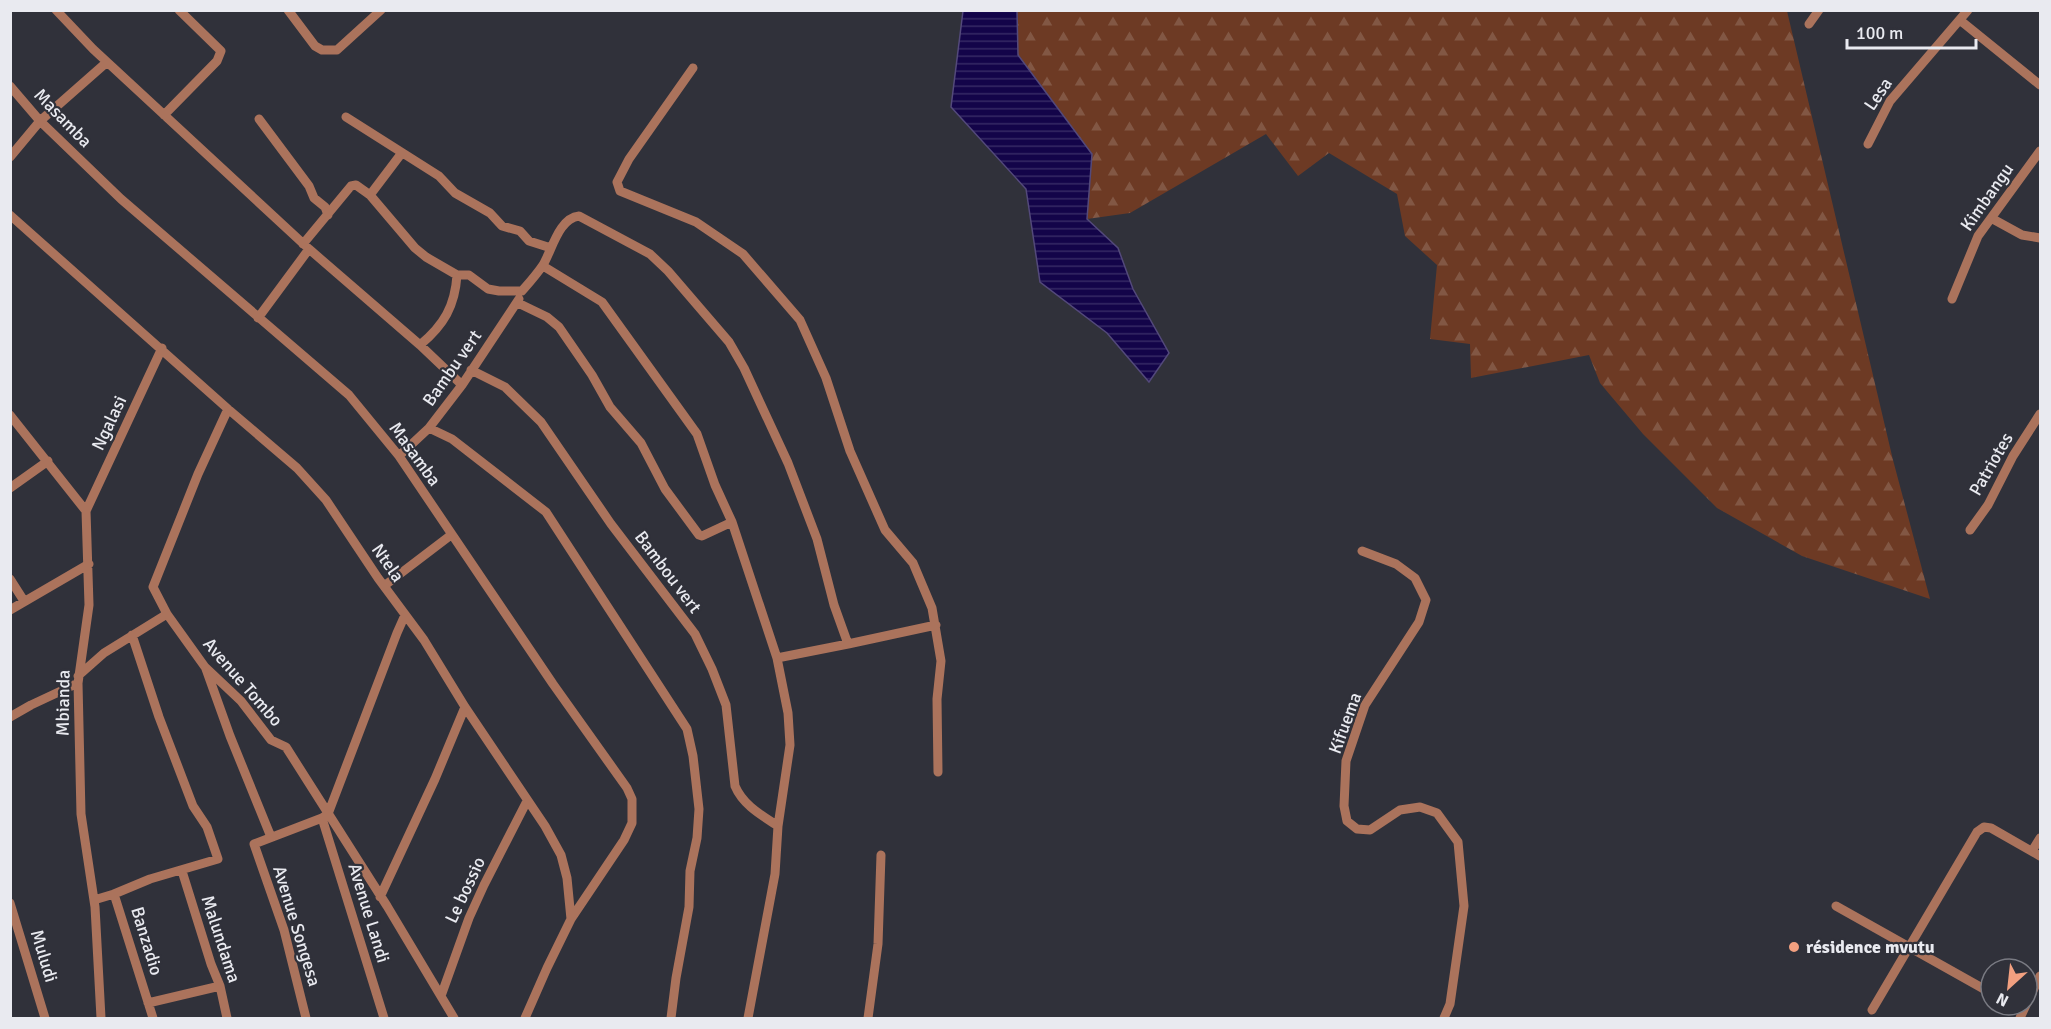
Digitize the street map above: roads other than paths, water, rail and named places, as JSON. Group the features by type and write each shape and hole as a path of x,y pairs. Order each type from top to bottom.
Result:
{"street":[{"path":"56,10 107,62 306,247 420,345 462,385"},
{"path":"164,115 217,61 221,51 179,10"},
{"path":"288,10 315,46 322,50 338,50 381,10"},
{"path":"1809,24 1819,10"},
{"name":"Lesa","path":"1868,144 1890,101 1961,21 1968,10"},
{"path":"1961,21 2040,85"},
{"path":"10,157 40,121 107,62"},
{"path":"693,68 628,159 617,182 620,191 696,222 743,254 800,320 826,378 850,451 885,530 913,562 932,608 941,661 937,699 938,772"},
{"name":"Masamba","path":"10,86 40,121 121,199 349,396 399,456 553,684 627,788 632,799 632,823 624,840 571,919"},
{"path":"346,117 438,176 455,193 490,213 502,226 520,231 529,241 551,248"},
{"path":"259,118 328,215"},
{"name":"Kimbangu","path":"1952,299 1978,236 2040,151"},
{"path":"370,195 402,154"},
{"path":"258,318 328,215 354,185 370,195 415,248 426,257 457,275 469,275 488,289 522,291 543,266 565,223 572,217 579,216 650,254 668,271 729,342 744,368 788,463 817,539 834,605 848,644"},
{"name":"Ntela","path":"10,214 297,468 326,500 384,586 424,640 465,707 545,826 561,855 567,878 571,919"},
{"path":"1990,218 2022,235 2040,238"},
{"path":"543,266 602,302 697,434 715,485 732,522 777,658 789,729 789,745 778,826 775,874 748,1018"},
{"path":"420,345 436,332 447,313 457,275"},
{"name":"Bambu vert","path":"399,456 429,428 462,385 518,303 522,291"},
{"path":"518,303 547,317 559,327 592,375 610,407 641,443 665,489 699,535 702,536 732,522"},
{"name":"Ngalasi","path":"86,511 162,348"},
{"name":"Bambou vert","path":"471,369 505,387 542,422 611,524 695,634 726,705 735,786 739,796 745,803 778,826"},
{"name":"Avenue Tombo","path":"228,409 198,474 153,587 166,614 205,667 241,701 271,740 286,747 325,816 380,897 454,1018"},
{"name":"Patriotes","path":"1970,530 1988,505 2013,456 2040,414"},
{"path":"10,415 86,511"},
{"path":"429,428 452,439 546,512 687,729 693,756 699,809 697,838 690,871 689,907 671,1018"},
{"path":"10,488 48,461"},
{"name":"Mbianda","path":"86,511 89,605 78,680 81,814 94,900 101,1018"},
{"path":"384,586 451,535"},
{"name":"Kifuema","path":"1362,551 1396,564 1415,579 1426,600 1419,622 1365,705 1347,761 1344,806 1347,821 1357,829 1370,830 1400,810 1420,807 1437,813 1458,842 1464,906 1450,1004 1444,1018"},
{"path":"10,610 89,564"},
{"path":"10,579 24,601"},
{"path":"12,713 78,680 105,653 166,614"},
{"path":"205,667 271,837 325,816 405,615"},
{"path":"777,658 936,625"},
{"path":"114,894 150,879 218,859 207,827 193,806 159,717 132,635"},
{"path":"380,897 435,779 465,707"},
{"name":"Le bossio","path":"441,996 474,907 527,801"},
{"name":"Avenue Landi","path":"325,816 384,1018"},
{"path":"1872,1010 1977,832 1984,827 1991,828 2036,854 2040,838"},
{"name":"Avenue Songesa","path":"271,837 254,844 284,930 306,1018"},
{"path":"868,1018 878,944 881,855"},
{"name":"Malundama","path":"182,871 220,986 227,1018"},
{"name":"Banzadio","path":"94,900 114,894 153,1018"},
{"name":"Muludi","path":"10,903 45,1018"},
{"path":"1836,906 1979,986"},
{"path":"525,1018 571,919"},
{"path":"148,1003 220,986"}],"place":[{"name":"résidence mvutu","path":"1794,947"}]}
